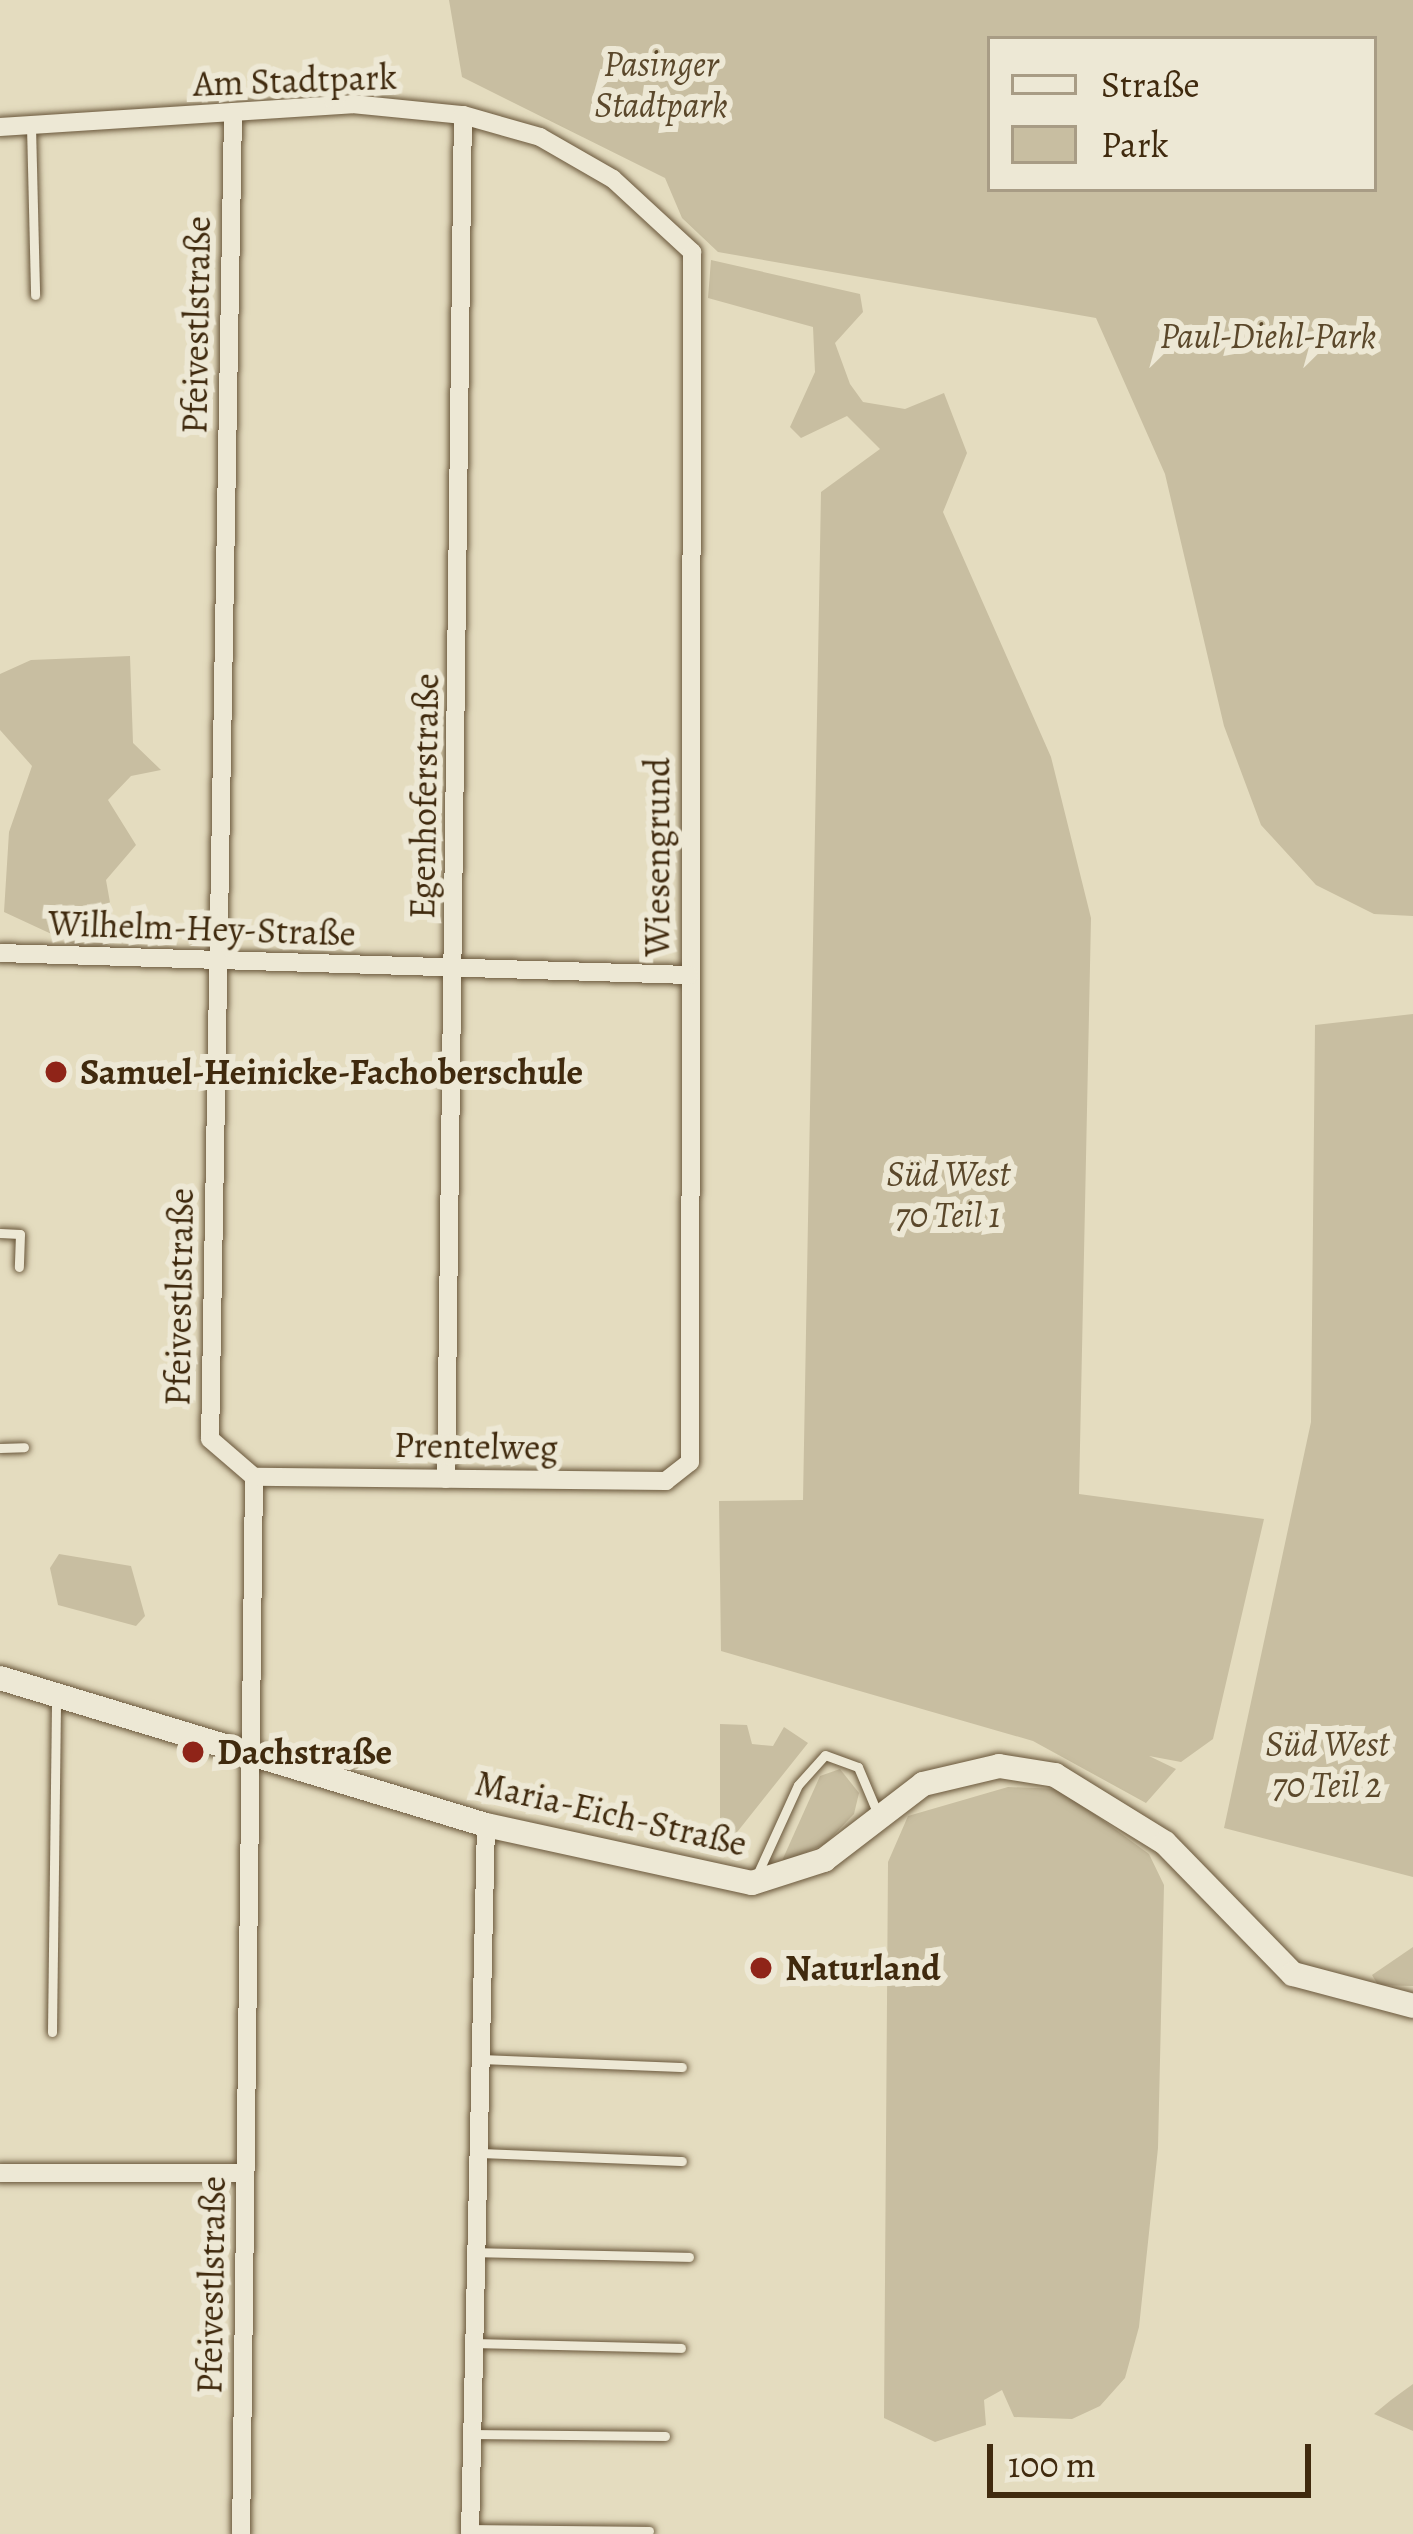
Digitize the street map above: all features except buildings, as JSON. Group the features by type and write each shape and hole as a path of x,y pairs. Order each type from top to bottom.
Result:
{"street":[{"name":"Am Stadtpark","path":"0,128 352,104 464,115 540,137 613,179 692,252"},
{"name":"Pfeivestlstraße","path":"233,113 214,963 210,1439 254,1477 241,2534"},
{"name":"Egenhoferstraße","path":"446,1479 464,115"},
{"name":"Wiesengrund","path":"690,1462 692,252"},
{"name":"Wilhelm-Hey-Straße","path":"0,953 689,975"},
{"name":"Prentelweg","path":"254,1477 666,1481 690,1462"},
{"name":"Maria-Eich-Straße","path":"0,1678 251,1750 486,1825 752,1883 824,1860 877,1812 948,1775 999,1766 1055,1775 1165,1843 1293,1974 1413,2006"},
{"path":"470,2532 475,2059 486,1825"},
{"path":"0,2173 244,2173"}],"lane":[{"path":"31,125 34,295"},
{"path":"0,1233 20,1234 19,1267"},
{"path":"0,1448 23,1447"},
{"path":"52,2032 56,1694"},
{"path":"752,1883 798,1784 825,1755 858,1767 877,1812"},
{"path":"475,2059 682,2067"},
{"path":"476,2153 682,2161"},
{"path":"474,2252 689,2257"},
{"path":"472,2343 681,2348"},
{"path":"471,2434 665,2436"},
{"path":"470,2532 650,2531"}],"green space":[{"name":"Paul-Diehl-Park","path":"449,0 1413,0 1413,916 1374,914 1316,885 1261,825 1224,726 1165,474 1096,318 718,252 682,218 665,178 462,77"},
{"name":"Süd West 70 Teil 1","path":"711,260 860,294 863,312 835,343 850,384 863,402 905,409 944,393 967,453 943,512 1051,757 1091,918 1079,1494 1264,1519 1213,1739 1181,1762 1149,1756 1176,1769 1146,1803 1033,1741 721,1651 719,1501 803,1500 821,492 880,449 847,416 801,438 790,427 815,372 813,327 708,298"},
{"path":"130,656 133,743 161,770 131,776 108,800 136,845 106,880 117,942 86,950 4,912 9,832 32,766 0,730 0,674 31,660"},
{"name":"Süd West 70 Teil 2","path":"1413,1014 1413,1877 1224,1828 1311,1422 1315,1025"},
{"path":"59,1554 131,1566 145,1616 136,1626 58,1605 50,1568"},
{"path":"720,1724 747,1725 752,1744 773,1746 784,1727 808,1743 734,1836 723,1835 720,1818"},
{"path":"840,1769 859,1793 854,1814 825,1844 781,1863 820,1776"},
{"path":"1008,1787 1060,1789 1149,1854 1164,1885 1158,2148 1139,2327 1125,2378 1100,2406 1072,2419 1014,2417 1002,2390 984,2400 986,2425 935,2442 884,2418 888,1862 908,1816"},
{"path":"1413,1947 1413,1986 1378,1985 1372,1975"},
{"path":"1413,2384 1413,2431 1374,2414 1391,2400"}],"place":[{"name":"Samuel-Heinicke-Fachoberschule","path":"56,1072"},
{"name":"Dachstraße","path":"193,1752"},
{"name":"Naturland","path":"761,1968"}],"park label":[{"name":"Pasinger Stadtpark","path":"661,84"}]}
